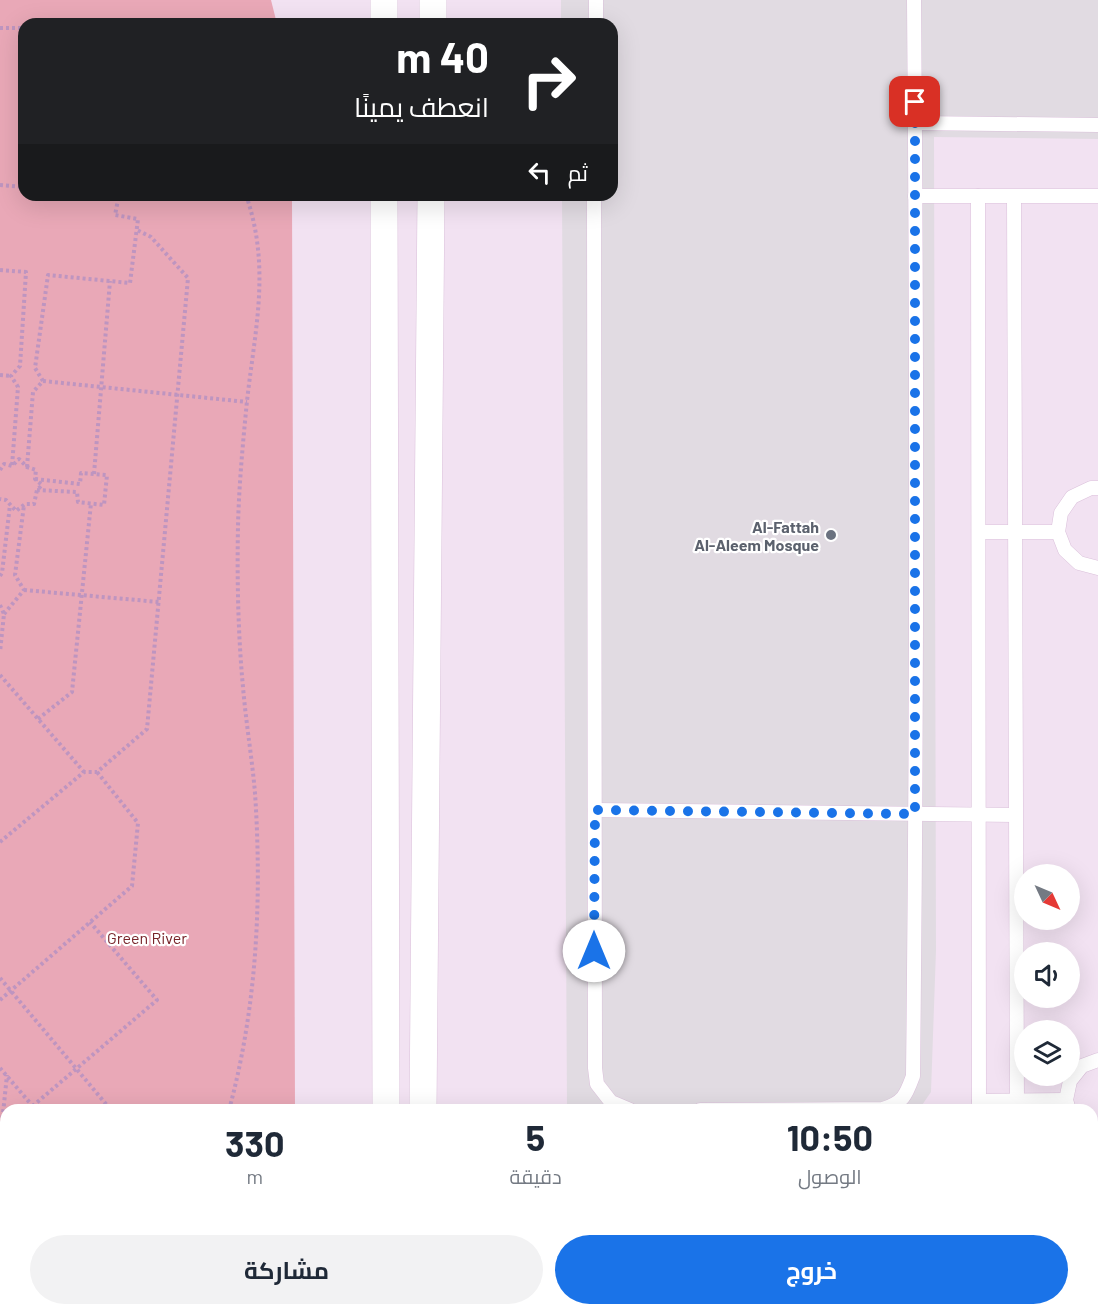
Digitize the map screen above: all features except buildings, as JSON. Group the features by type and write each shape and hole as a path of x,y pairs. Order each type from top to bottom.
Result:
{"street":[{"path":"384,0 384,18"},
{"path":"433,0 433,18"},
{"path":"384,201 386,1104"},
{"path":"423,1104 431,201"}],"lane":[{"path":"596,0 596,18"},
{"path":"897,1104 907,1093 913,1076 914,0"},
{"path":"915,123 1098,125"},
{"path":"915,196 1098,196"},
{"path":"978,196 979,1104"},
{"path":"1014,196 1017,1104"},
{"path":"594,201 594,1068 597,1084 611,1102 616,1104"},
{"path":"1098,488 1091,488 1072,497 1061,513 1058,532 1065,550 1079,563 1098,568"},
{"path":"979,532 1058,532"},
{"path":"595,810 1015,815"},
{"path":"1067,1104 1070,1081 1082,1066 1098,1060"}],"path":[{"path":"0,28 18,28"},
{"path":"0,185 18,186"},
{"path":"43,381 35,368 48,275 130,283 138,219 115,215 118,201"},
{"path":"230,1104 252,988 258,893 255,793 243,689 238,577 240,483 260,277 255,226 248,201"},
{"path":"0,842 84,772 96,772 147,729 188,278 151,237 137,230"},
{"path":"0,270 26,272 20,366 11,376"},
{"path":"94,474 110,281"},
{"path":"0,375 11,376"},
{"path":"11,376 18,387 12,466"},
{"path":"43,381 247,402"},
{"path":"27,467 33,392 43,381"},
{"path":"12,466 19,459 27,467 36,470 35,479"},
{"path":"0,470 4,464 12,466"},
{"path":"35,479 80,484 81,473 107,475 104,505 78,502 77,492 37,490"},
{"path":"0,499 6,500 16,511 25,504 34,504 37,490 42,485 35,479"},
{"path":"38,719 72,692 91,503"},
{"path":"24,590 15,575 25,504"},
{"path":"0,576 10,505"},
{"path":"24,590 159,602"},
{"path":"4,614 24,590"},
{"path":"0,605 4,614 0,652"},
{"path":"0,675 84,772"},
{"path":"0,1000 132,886 138,823 96,772"},
{"path":"38,1104 76,1068 157,1000 90,922"},
{"path":"0,978 106,1104"},
{"path":"0,1068 31,1104"},
{"path":"4,1104 7,1075"},
{"path":"0,1135 0,1142"}],"green space":[{"name":"Green River","path":"0,0 271,0 276,18 18,18 18,201 292,201 295,1104 0,1104"}],"shaded area":[{"name":"Al-Fattah Al-Aleem Mosque","path":"561,0 1098,0 1098,139 934,137 936,950 931,1092 923,1104 567,1104 562,201 618,201 618,18 561,18"}],"place":[{"name":"Al-Fattah Al-Aleem Mosque","path":"831,535"}],"route":[{"path":"594,951 595,810 915,814 915,102"}]}
